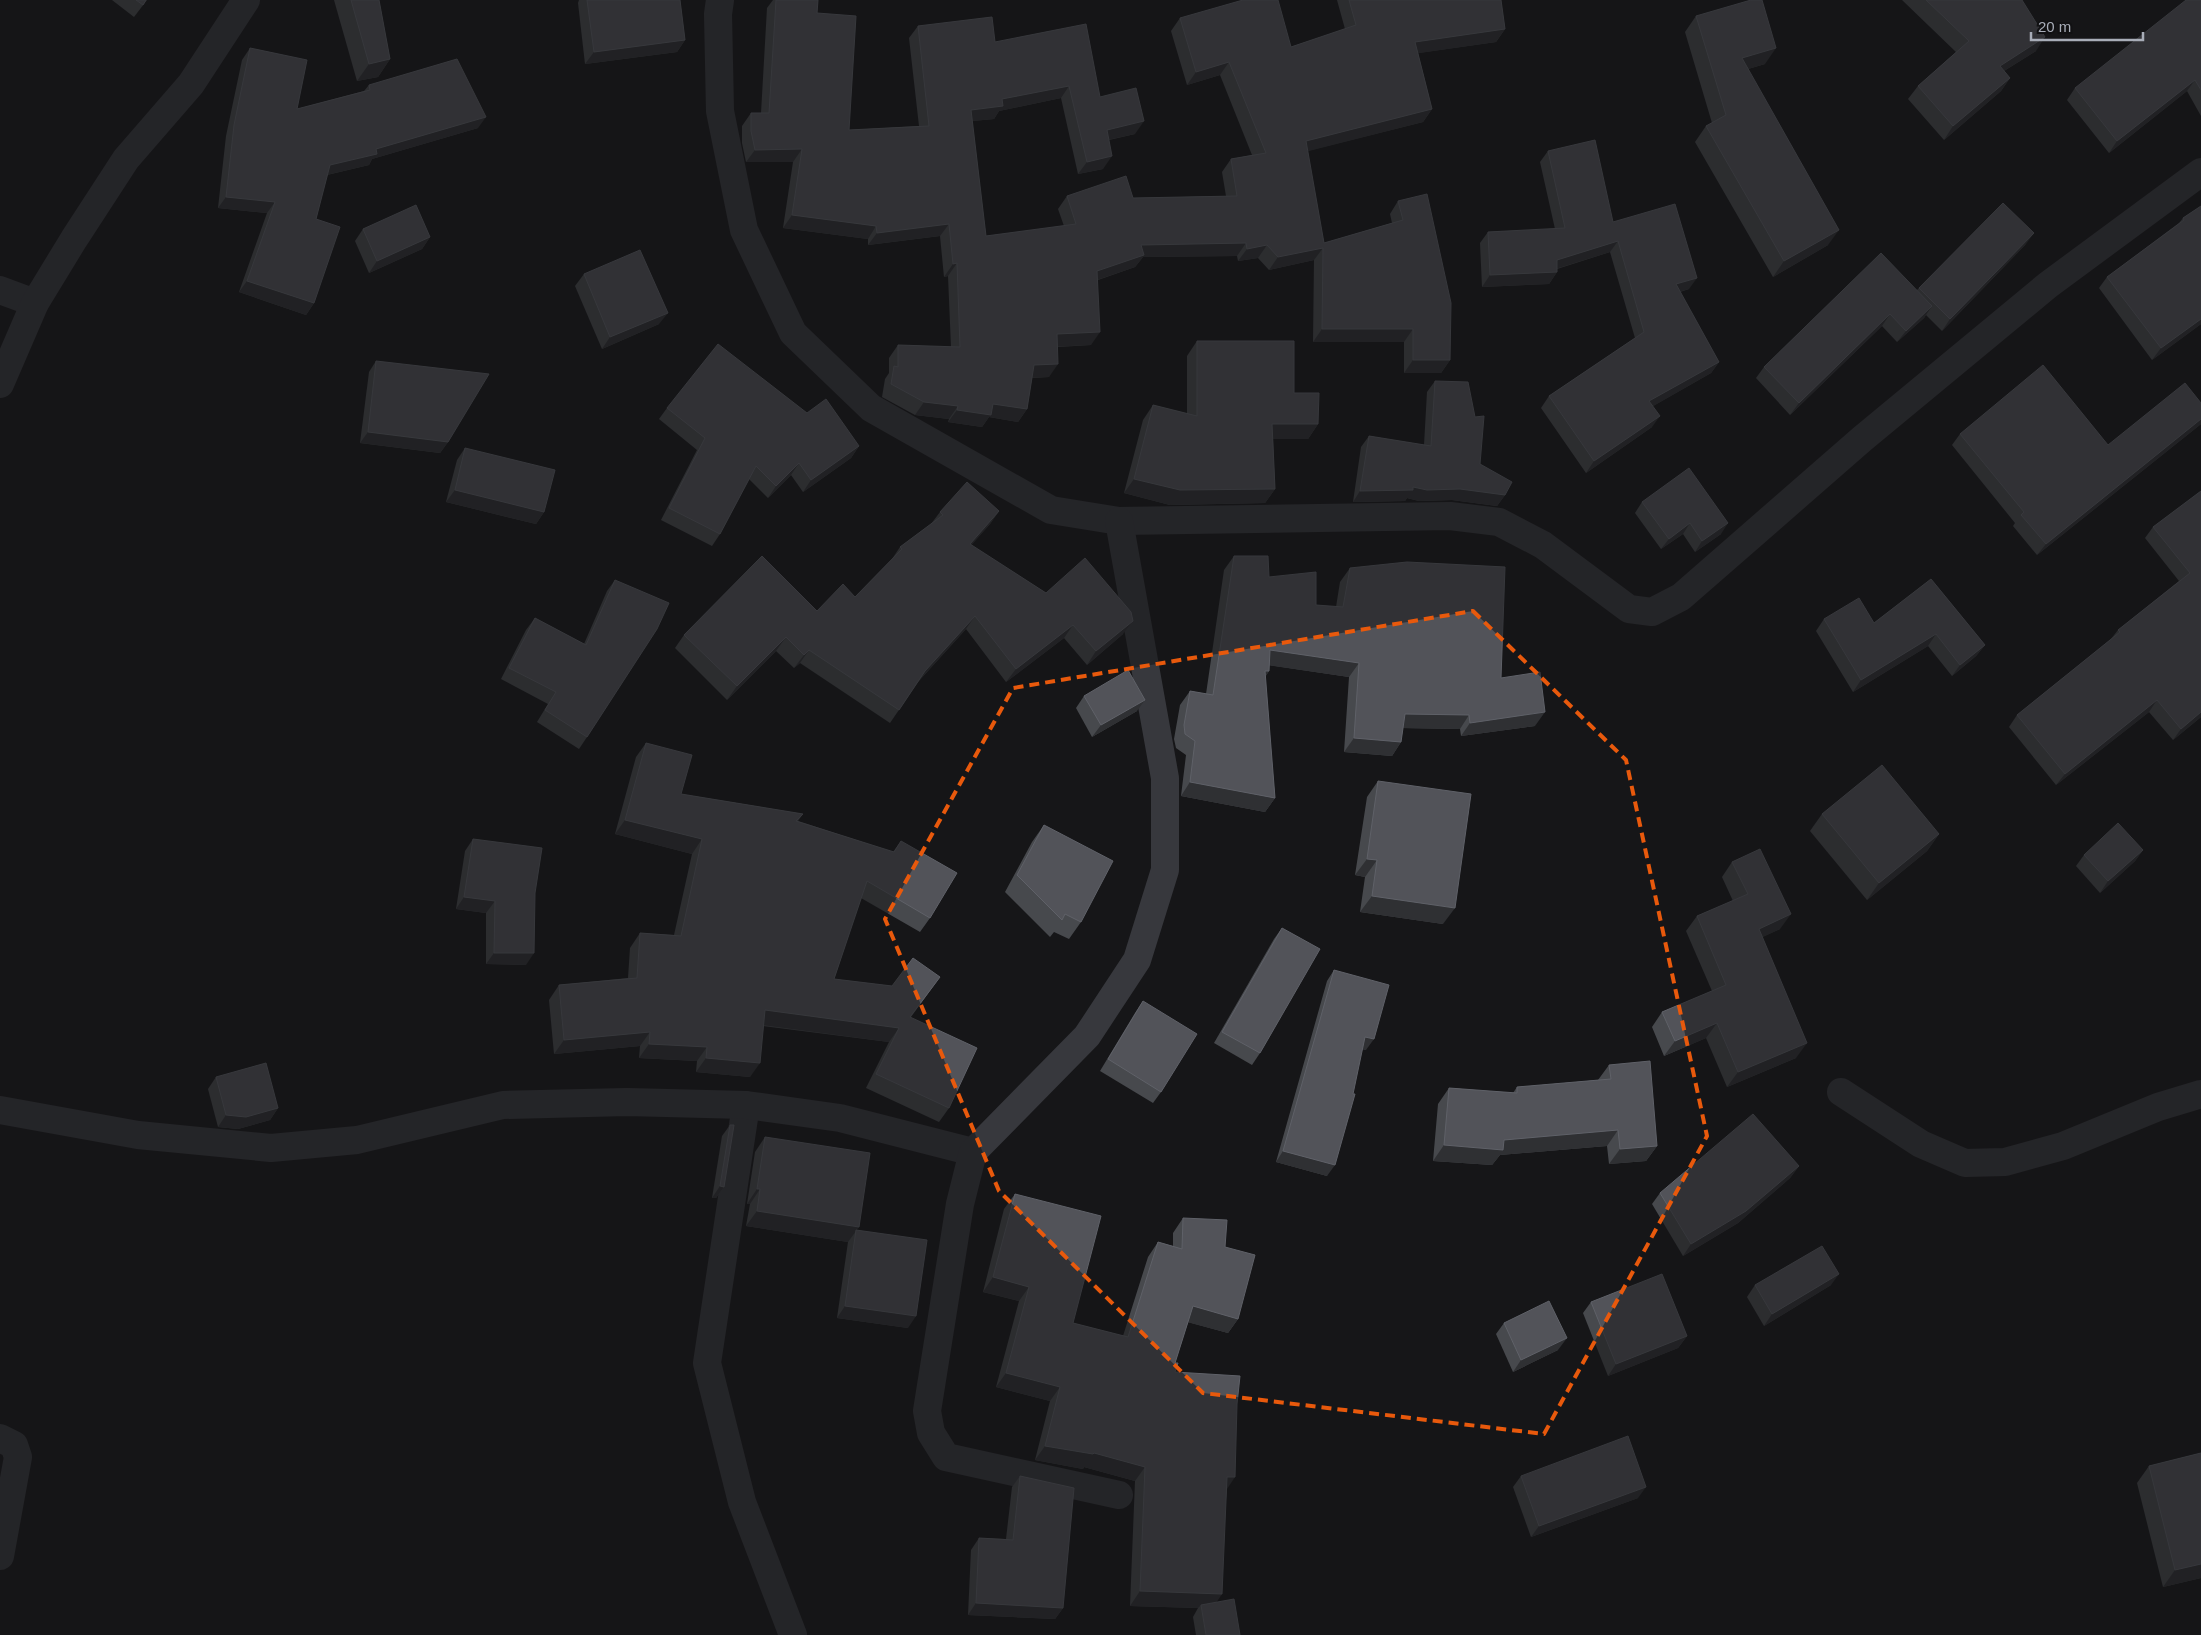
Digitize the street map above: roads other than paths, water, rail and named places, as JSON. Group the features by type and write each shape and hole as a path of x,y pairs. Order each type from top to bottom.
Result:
{"street":[{"path":"0,384 34,303 126,160 191,84 246,0"},
{"path":"720,0 718,14 720,111 744,230 793,333 871,408 956,458 1052,510 1119,521 1450,516 1500,522 1542,545 1629,609 1652,612 1681,597 1862,439 2048,284 2201,172"},
{"path":"0,290 34,303"},
{"path":"1119,521 1165,778 1165,870 1137,960 1087,1036 973,1152 960,1204 926,1412 931,1433 946,1457 1119,1495"},
{"path":"1840,1092 1921,1144 1965,1163 2005,1162 2063,1146 2158,1107 2201,1094"},
{"path":"0,1110 138,1135 271,1148 357,1140 503,1106 627,1102 746,1105 840,1118 973,1152"},
{"path":"746,1105 708,1363 742,1502 793,1635"},
{"path":"0,1438 14,1445 18,1457 0,1556"}]}
